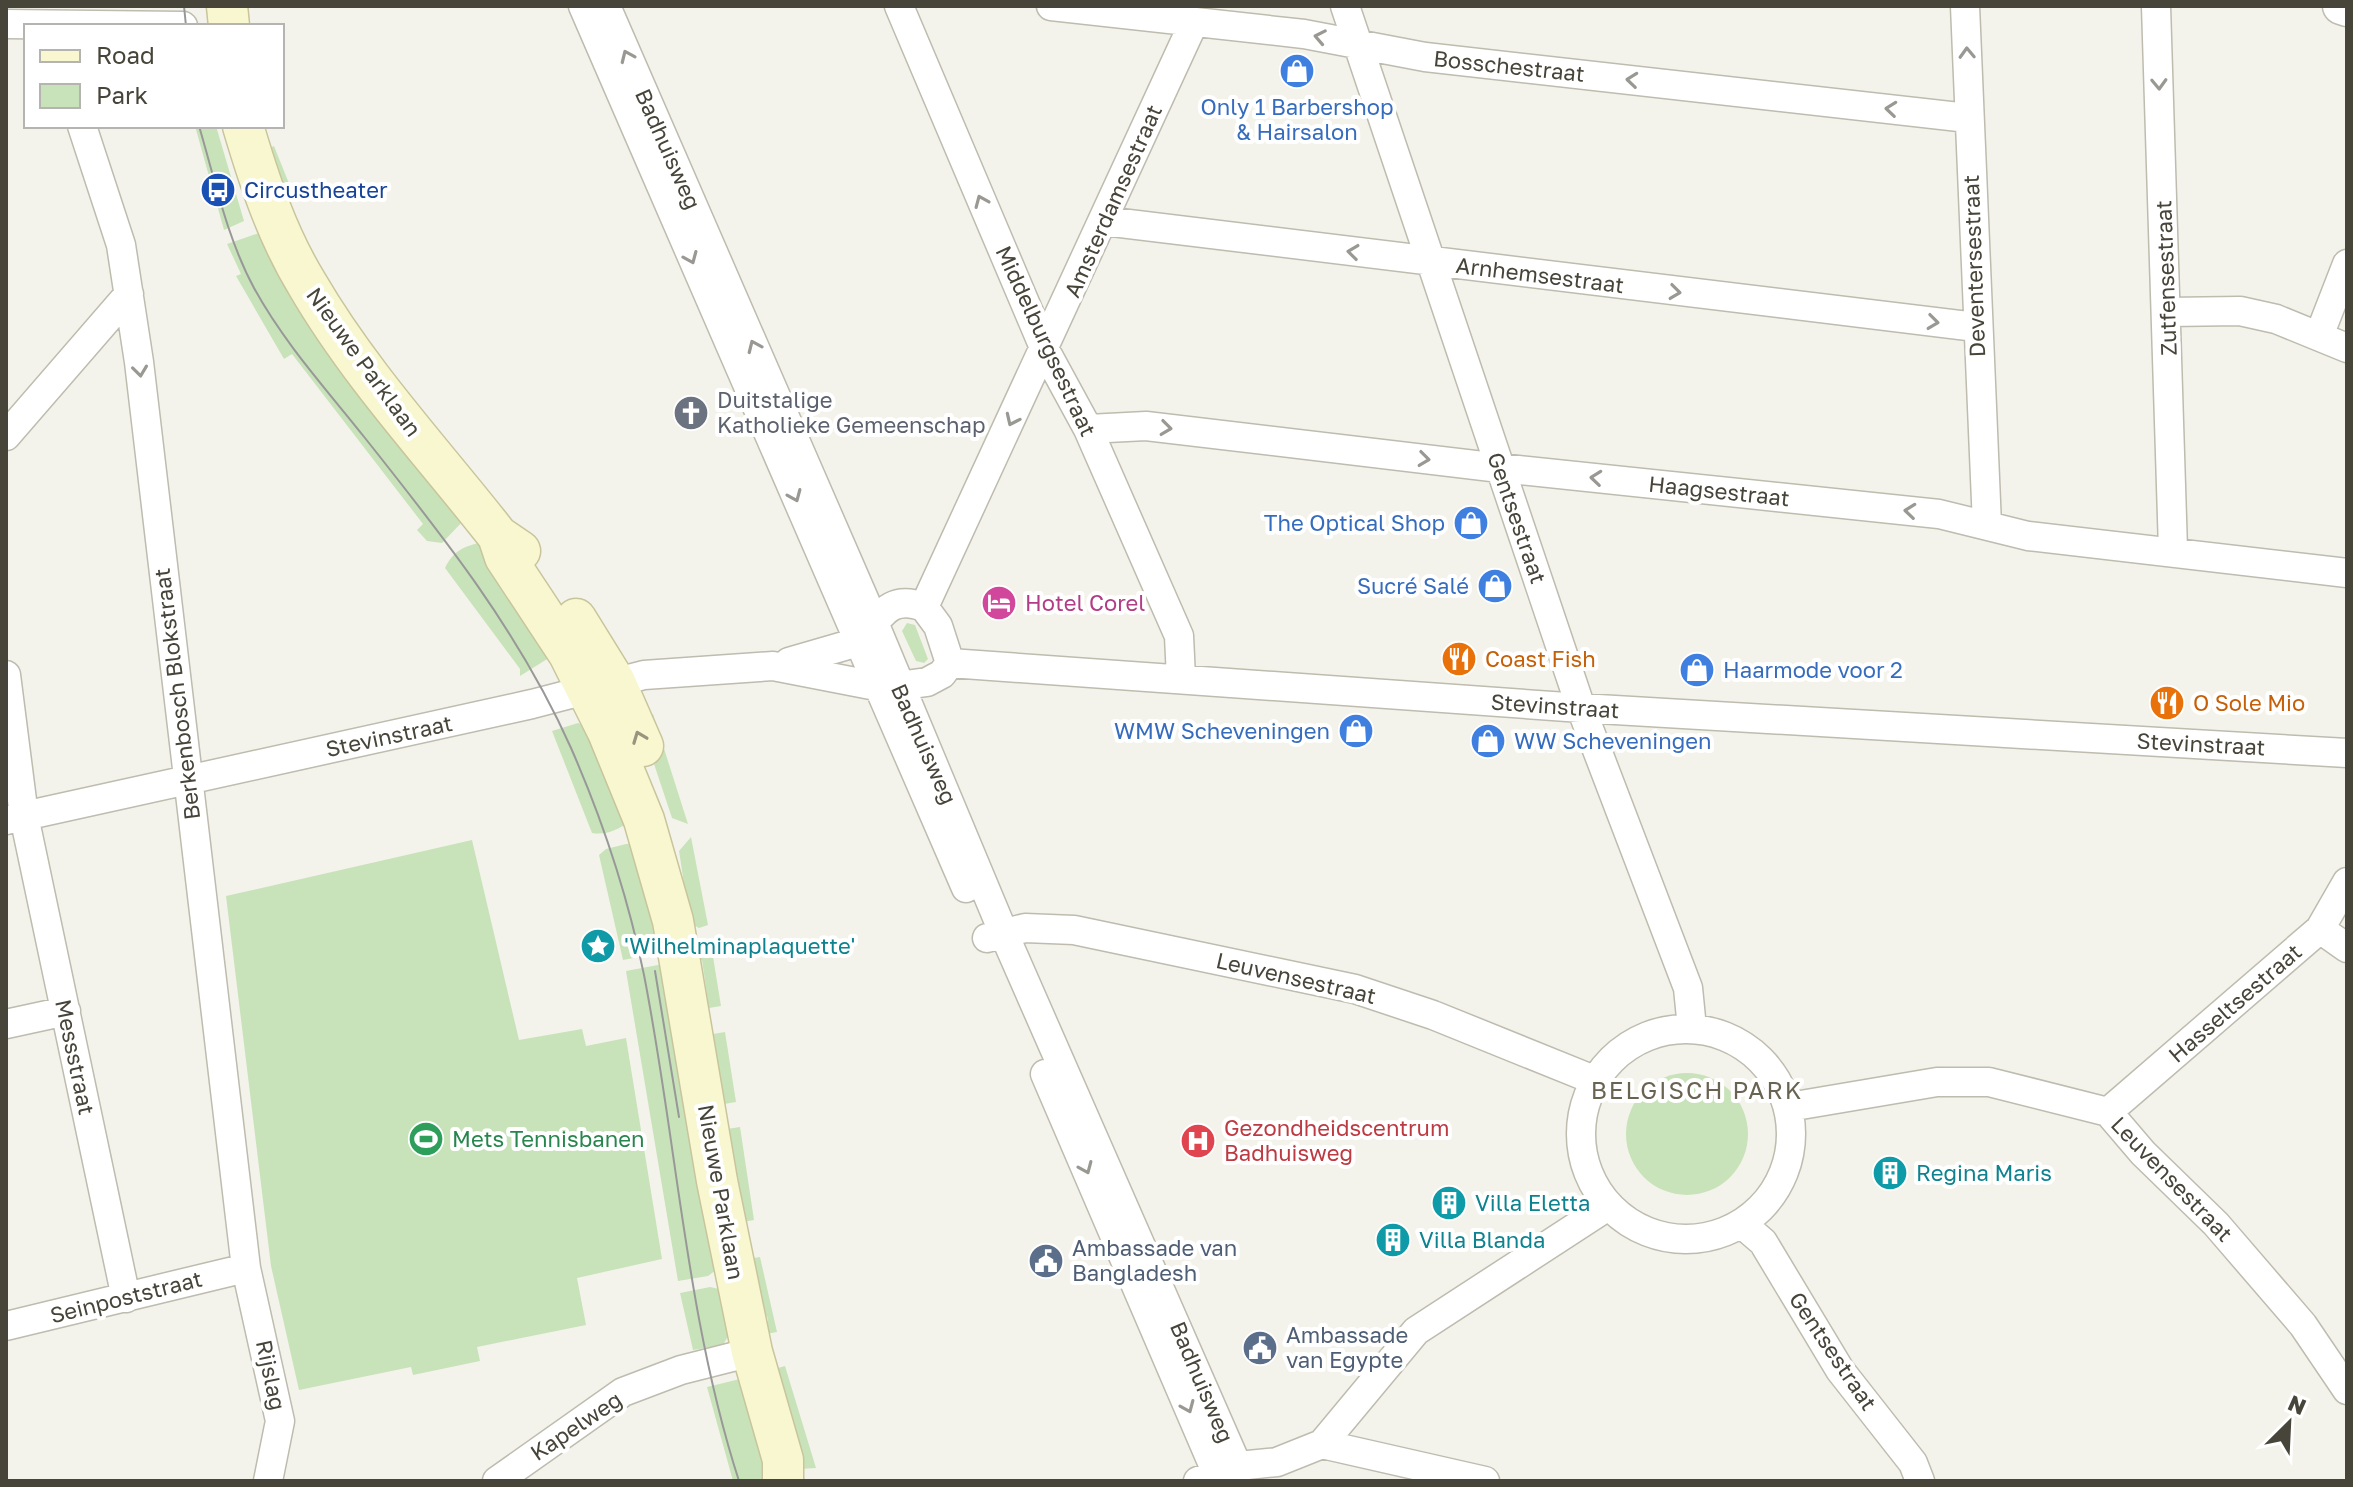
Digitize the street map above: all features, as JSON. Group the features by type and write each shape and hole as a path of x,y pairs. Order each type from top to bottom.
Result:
{"main road":[{"name":"Nieuwe Parklaan","path":"244,128 275,219 305,281 381,391 498,536 505,557 559,637 601,686 608,732 644,820 673,921 717,1181 752,1352 787,1474"}],"street":[{"name":"Badhuisweg","path":"583,6 866,632"},
{"name":"Badhuisweg","path":"606,6 887,686 996,936 1223,1477"},
{"name":"Middelburgsestraat","path":"899,6 1045,350 1088,429 1179,636 1181,678"},
{"name":"Bosschestraat","path":"1051,6 1304,34 1425,57 1968,118"},
{"name":"Gentsestraat","path":"1345,6 1581,708 1688,988 1692,1028"},
{"name":"Deventersestraat","path":"1965,6 1976,327 1987,525"},
{"name":"Zutfensestraat","path":"2156,6 2168,312 2173,550"},
{"path":"2341,6 2347,8"},
{"name":"Amsterdamsestraat","path":"924,607 1194,22"},
{"name":"Berkenbosch Blokstraat","path":"83,128 121,245 129,294 246,1268"},
{"name":"Arnhemsestraat","path":"1104,221 1976,327"},
{"path":"2319,336 2347,264"},
{"path":"6,436 129,294"},
{"path":"2168,312 2240,311 2276,319 2347,348"},
{"name":"Haagsestraat","path":"1088,429 1146,426 1500,468 1939,514 2028,536 2173,550 2347,573"},
{"path":"866,632 889,606 907,601 924,607 938,626 950,663"},
{"name":"Stevinstraat","path":"15,818 644,675 700,668 773,666 826,654 866,632"},
{"name":"Stevinstraat","path":"773,666 887,686 927,682 942,674 950,663 1581,708 2347,753"},
{"name":"Messstraat","path":"6,675 15,818 66,1011 126,1298"},
{"name":"Hasseltsestraat","path":"2108,1112 2320,929 2347,882"},
{"name":"Leuvensestraat","path":"996,936 1046,927 1074,930 1355,989 1433,1015 1594,1080"},
{"path":"2320,929 2347,948"},
{"path":"6,1024 66,1011"},
{"path":"1692,1028 1731,1037 1756,1053 1776,1077 1789,1107 1792,1143 1786,1171 1766,1204 1742,1224 1713,1237 1682,1240 1638,1228 1608,1206 1590,1179 1580,1146 1582,1113 1594,1080 1616,1054 1656,1032 1692,1028"},
{"name":"Leuvensestraat","path":"1789,1107 1937,1082 1989,1082 2108,1112 2245,1257 2303,1325 2347,1390"},
{"path":"1223,1477 1277,1462 1322,1444 1416,1331 1608,1206"},
{"name":"Gentsestraat","path":"1742,1224 1763,1242 1840,1370 1913,1463 1920,1481"},
{"name":"Seinpoststraat","path":"6,1326 246,1268"},
{"name":"Rijslag","path":"246,1268 280,1421 268,1481"},
{"name":"Kapelweg","path":"497,1481 623,1392 681,1370 752,1352"},
{"path":"1322,1444 1485,1481"}],"green space":[{"path":"196,128 217,128 244,221 224,230"},
{"path":"274,146 294,196 279,202 262,151"},
{"path":"265,231 466,518 442,543 427,541 417,530 423,524 292,354 284,359 236,276 241,274 227,244"},
{"path":"485,542 560,651 520,676 520,669 445,568 460,550"},
{"path":"907,623 915,625 928,659 924,663 916,661 902,631"},
{"path":"653,714 688,824 672,818 639,719"},
{"path":"578,723 604,735 636,817 610,832 592,833 552,731"},
{"path":"691,837 708,925 699,928 690,923 679,851"},
{"name":"Mets Tennisbanen","path":"472,840 519,1040 582,1029 586,1046 626,1038 662,1259 577,1278 586,1325 477,1347 480,1361 413,1375 411,1367 299,1390 271,1266 226,896"},
{"path":"626,844 645,844 669,944 655,954 623,960 599,855 606,849"},
{"path":"710,938 721,1006 709,1008 702,960 696,961 696,942"},
{"path":"658,965 673,968 720,1267 708,1276 678,1281 626,971"},
{"path":"725,1032 736,1102 724,1104 713,1034"},
{"path":"1687,1073 1710,1078 1730,1091 1743,1111 1748,1134 1743,1157 1730,1177 1710,1190 1687,1195 1664,1190 1644,1177 1631,1157 1626,1134 1631,1111 1644,1091 1664,1078"},
{"path":"740,1127 754,1220 742,1222 727,1129"},
{"path":"760,1257 777,1332 766,1334 762,1323 768,1321 767,1316 761,1318 748,1259"},
{"path":"710,1287 724,1290 731,1331 723,1345 693,1350 680,1293"},
{"path":"785,1366 816,1468 800,1469 770,1378 778,1368"},
{"path":"744,1378 773,1481 733,1481 707,1387"}],"tram line":[{"path":"184,6 186,24"},
{"path":"200,128 222,208 254,288 306,366 423,512 504,625 551,706 583,776 614,860 638,946 694,1293 721,1419 739,1481"},
{"path":"655,971 679,1117"}],"place":[{"name":"Only 1 Barbershop & Hairsalon","path":"1297,71"},
{"name":"Circustheater","path":"218,190"},
{"name":"Duitstalige Katholieke Gemeenschap","path":"691,413"},
{"name":"The Optical Shop","path":"1471,523"},
{"name":"Sucré Salé","path":"1495,586"},
{"name":"Hotel Corel","path":"999,603"},
{"name":"Coast Fish","path":"1459,659"},
{"name":"Haarmode voor 2","path":"1697,670"},
{"name":"O Sole Mio","path":"2167,703"},
{"name":"WMW Scheveningen","path":"1356,731"},
{"name":"WW Scheveningen","path":"1488,741"},
{"name":"'Wilhelminaplaquette'","path":"598,946"},
{"name":"Mets Tennisbanen","path":"426,1139"},
{"name":"Gezondheidscentrum Badhuisweg","path":"1198,1141"},
{"name":"Regina Maris","path":"1890,1173"},
{"name":"Villa Eletta","path":"1449,1203"},
{"name":"Villa Blanda","path":"1393,1240"},
{"name":"Ambassade van Bangladesh","path":"1046,1261"},
{"name":"Ambassade van Egypte","path":"1260,1348"}],"district":[{"name":"BELGISCH PARK","path":"1697,1091"}]}
